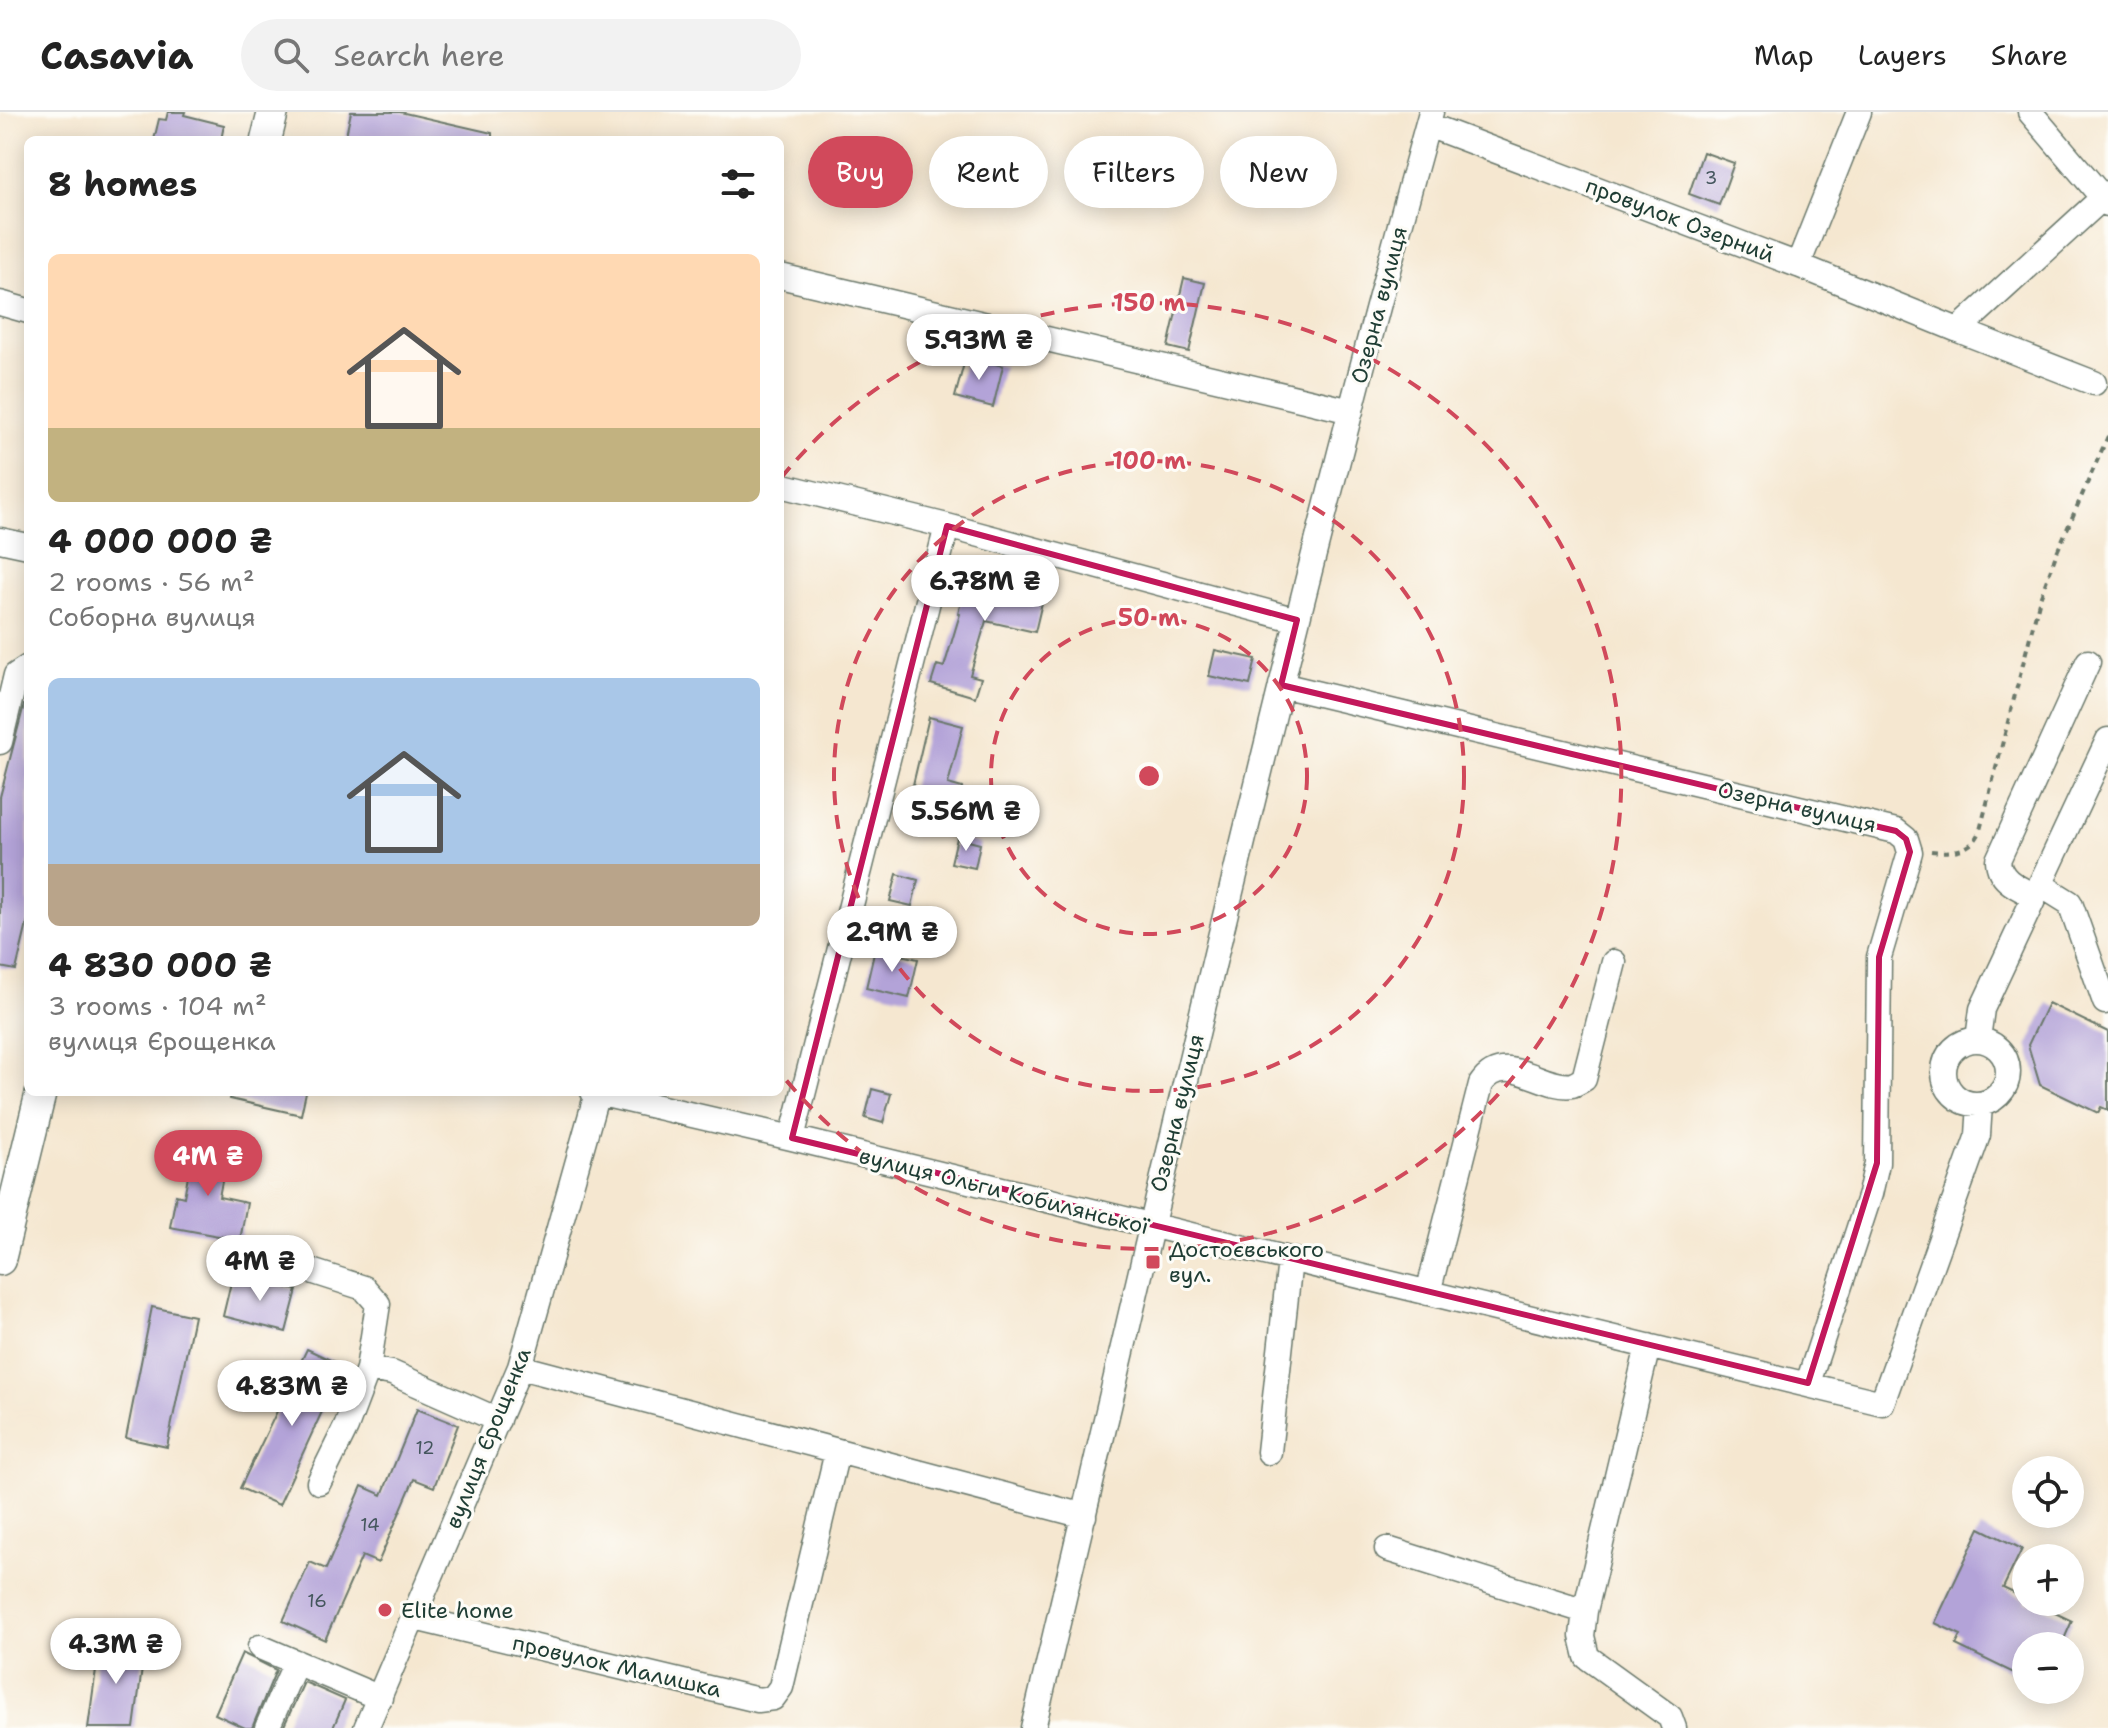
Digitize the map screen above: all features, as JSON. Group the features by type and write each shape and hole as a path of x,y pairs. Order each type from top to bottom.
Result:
{"main road":[{"path":"267,136 273,112"},
{"path":"0,1260 40,1096"}],"street":[{"name":"провулок Озерний","path":"1798,265 1859,112"},
{"path":"1958,330 2106,198 2030,112"},
{"name":"провулок Озерний","path":"1429,118 2094,383"},
{"name":"Озерна вулиця","path":"1033,1728 1281,685 1429,118"},
{"path":"784,277 1351,411"},
{"path":"0,303 24,310"},
{"path":"784,486 947,526 1297,620"},
{"path":"792,1138 947,526"},
{"path":"0,540 24,545"},
{"path":"2088,662 1998,860 1998,868 2004,878 2070,903 2105,1002"},
{"path":"0,742 16,675 24,670"},
{"name":"Озерна вулиця","path":"1281,685 1896,831 1909,845"},
{"path":"1978,1039 1982,1009 2108,740"},
{"path":"1808,1383 1870,1194 1877,1163 1879,957 1910,852 1909,845"},
{"path":"1428,1293 1481,1084 1488,1073 1501,1069 1570,1086 1584,1079 1614,962"},
{"path":"1978,1039 1997,1047 2008,1066 2005,1087 1999,1095 1980,1104 1969,1104 1951,1093 1943,1073 1945,1062 1957,1045 1978,1039"},
{"name":"вулиця Єрощенка","path":"366,1728 520,1367 594,1096"},
{"name":"вулиця Ольги Кобилянської","path":"612,1096 1882,1403 1978,1135 1980,1104"},
{"path":"252,1252 364,1288 378,1304 368,1369 346,1427 319,1482"},
{"path":"1269,1452 1290,1260"},
{"path":"1648,1346 1585,1611 1582,1636 1587,1657 1670,1717 1674,1728"},
{"path":"520,1367 1084,1516"},
{"path":"368,1369 392,1373 498,1420"},
{"name":"провулок Малишка","path":"415,1618 758,1700 773,1698 781,1687 837,1452"},
{"path":"1387,1549 1585,1611"},
{"path":"260,1647 380,1698"},
{"path":"267,1728 296,1662"}],"path":[{"path":"1909,845 1947,852 1968,847 1976,839 2040,598 2108,436"}],"highlighted area":[{"path":"947,526 1297,620 1281,685 1896,831 1906,839 1910,852 1879,957 1877,1163 1808,1383 792,1138"}],"building":[{"path":"168,112 185,112 184,115 224,125 222,136 155,136 159,119 166,120"},
{"path":"351,112 400,112 492,133 492,136 346,136"},
{"path":"1703,152 1734,163 1719,205 1689,194"},
{"path":"1184,278 1205,283 1189,352 1168,347"},
{"path":"966,356 1003,366 993,407 955,397"},
{"path":"970,565 999,572 998,579 1045,590 1035,632 986,621 970,675 981,678 975,697 931,684 937,665 944,667 960,614"},
{"path":"1215,650 1256,659 1250,685 1209,676"},
{"path":"24,705 24,937 16,970 0,967 0,797"},
{"path":"929,717 963,726 948,784 962,788 954,818 908,806"},
{"path":"957,838 980,844 975,868 951,863"},
{"path":"897,874 918,880 912,906 890,901"},
{"path":"875,949 918,959 909,998 866,988"},
{"path":"2048,1003 2108,1032 2108,1110 2101,1107 2098,1113 2040,1085 2028,1045"},
{"path":"872,1089 891,1094 883,1123 865,1118"},
{"path":"230,1096 305,1096 301,1115 230,1099"},
{"path":"194,1144 228,1150 219,1197 247,1203 240,1240 170,1227 176,1195 184,1197"},
{"path":"233,1274 297,1290 286,1332 223,1316"},
{"path":"152,1307 194,1316 167,1447 126,1438"},
{"path":"307,1349 343,1366 279,1505 240,1488"},
{"path":"417,1409 458,1425 434,1487 414,1479 378,1563 362,1556 325,1640 283,1621 310,1562 326,1569 362,1486 382,1495"},
{"path":"1980,1528 2012,1544 2012,1570 2003,1588 2012,1592 2012,1616 2061,1616 2072,1621 2067,1632 2012,1632 2012,1672 1956,1645 1961,1635 1935,1623"},
{"path":"100,1640 145,1646 134,1728 88,1728"},
{"path":"242,1653 276,1670 252,1728 245,1728 215,1714"},
{"path":"304,1682 345,1700 333,1728 283,1728"}],"place":[{"name":"Достоєвського вул.","path":"1153,1262"},
{"name":"Elite home","path":"385,1610"}]}
